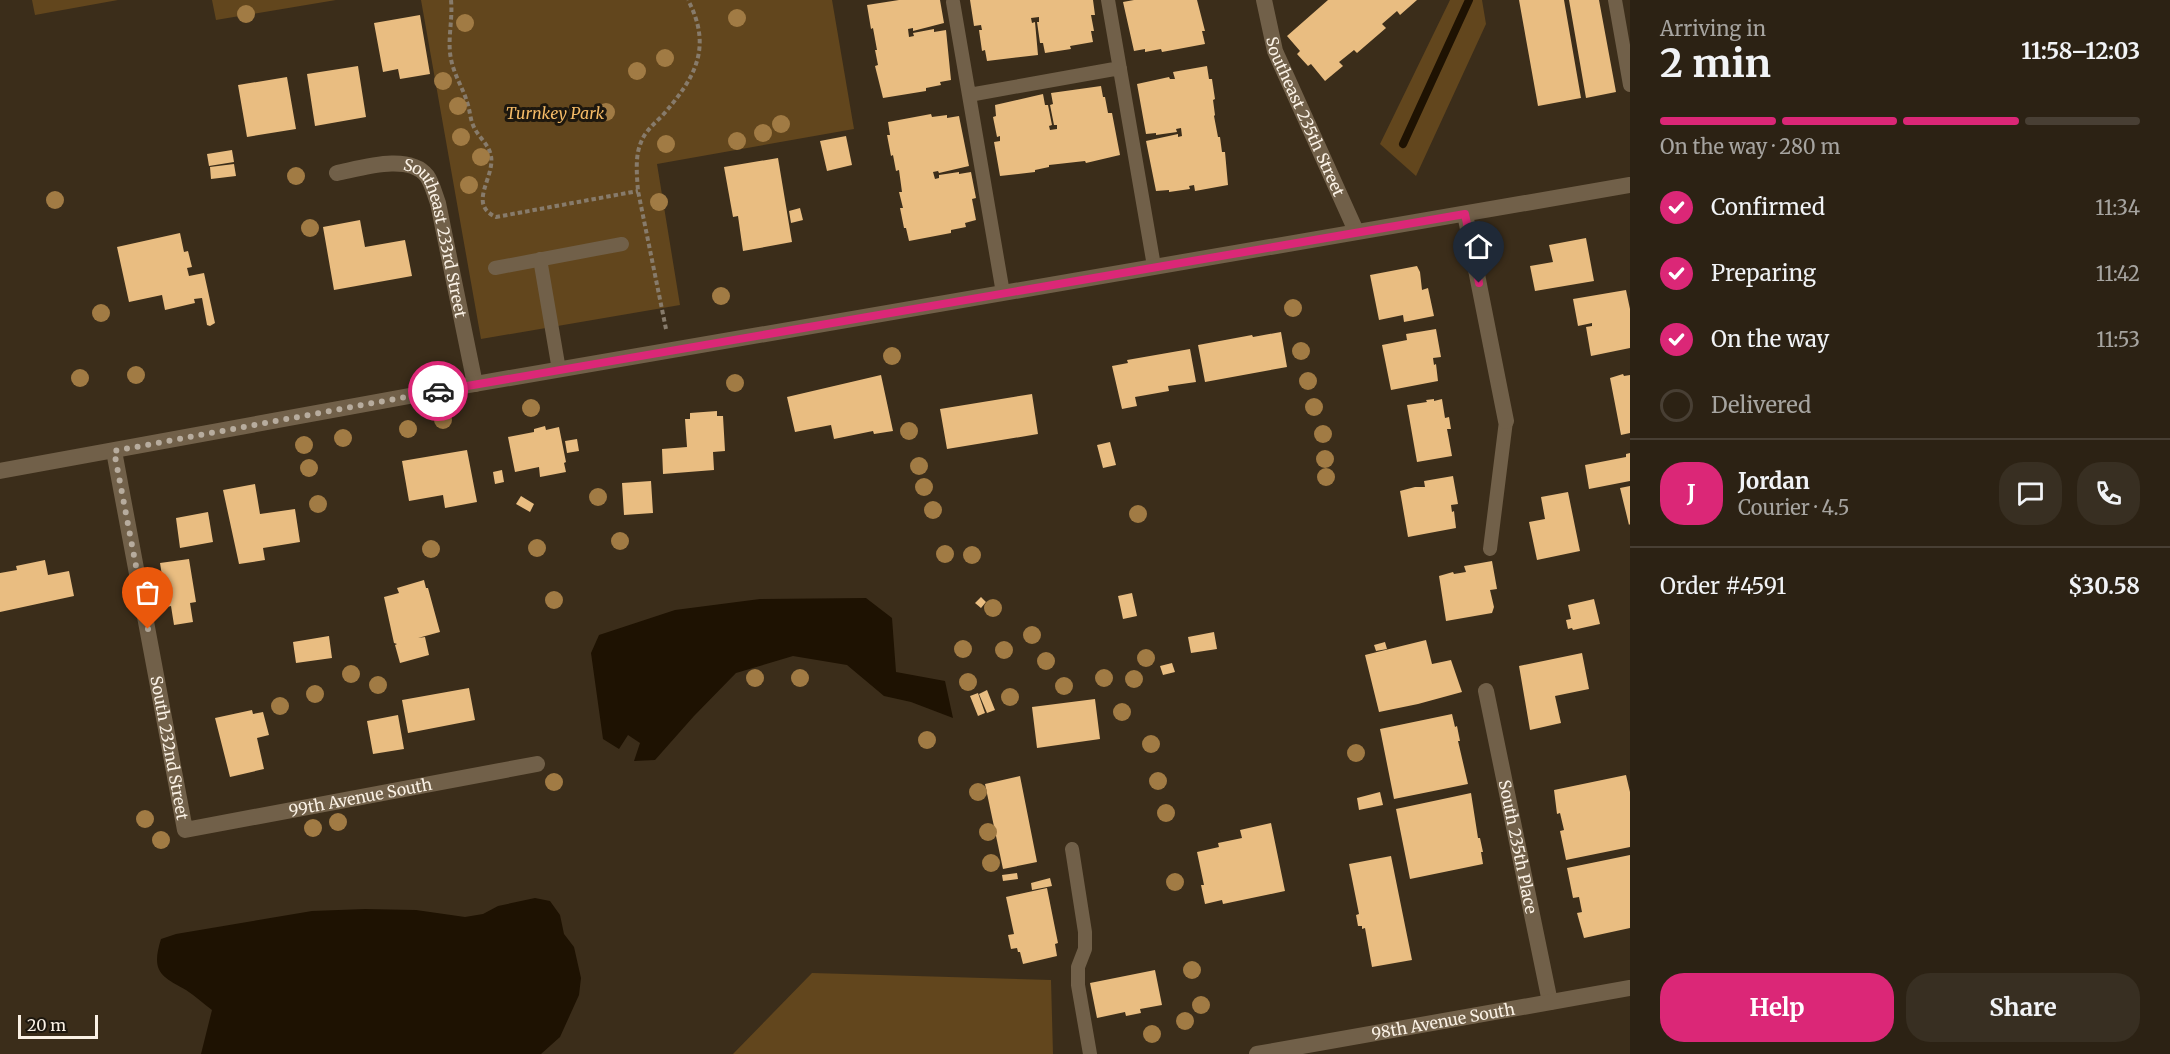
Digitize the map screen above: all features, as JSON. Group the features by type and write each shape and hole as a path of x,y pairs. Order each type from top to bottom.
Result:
{"street":[{"name":"Southeast 235th Street","path":"1266,1 1275,51 1356,231"},
{"name":"Southeast 233rd Street","path":"337,173 391,163 412,165 427,176 438,203 475,384"},
{"path":"0,471 475,384 1630,185"},
{"path":"1465,214 1506,421"},
{"name":"South 232nd Street","path":"114,451 185,830"},
{"name":"South 235th Place","path":"1486,691 1550,1002"},
{"name":"99th Avenue South","path":"185,830 537,764"},
{"name":"98th Avenue South","path":"1257,1054 1630,988"}],"lane":[{"path":"1108,0 1154,266"},
{"path":"1615,0 1630,85"},
{"path":"953,2 1003,292"},
{"path":"969,95 1120,68"},
{"path":"495,268 622,244"},
{"path":"540,259 559,370"},
{"path":"1490,549 1506,421"},
{"path":"1072,849 1085,932 1085,949 1078,967 1078,985 1090,1054"}],"path":[{"path":"451,0 449,43 451,60 467,102 473,126 491,155 491,171 482,196 484,206 489,213 496,217 638,191"},
{"path":"670,351 638,191 637,173 639,146 648,129 662,116 688,82 697,66 701,47 699,28 688,0"}],"green space":[{"path":"32,0 118,0 35,15"},
{"path":"212,0 336,0 216,20"},
{"name":"Turnkey Park","path":"421,0 832,0 854,129 657,164 680,305 481,339"},
{"path":"1450,0 1482,0 1486,24 1416,176 1380,144"},
{"path":"812,973 1051,980 1053,1054 733,1054"}],"shaded area":[{"path":"866,598 892,618 896,672 945,681 953,718 911,702 884,696 847,665 793,656 736,673 655,760 634,761 640,743 628,735 619,749 603,739 591,653 599,635 675,610 760,599"},
{"path":"535,898 550,901 560,915 564,934 574,947 581,978 579,995 560,1037 541,1054 201,1054 212,1010 170,981 158,966 157,958 161,939 176,934 312,911 416,910 465,917 483,914 498,906"}],"building":[{"path":"899,0 940,0 944,23 913,31 913,28 908,29 909,37 914,36 913,33 934,29 934,32 946,30 951,80 926,88 926,91 883,98 875,66 878,65 875,50 877,50 867,5"},
{"path":"970,0 1093,0 1095,15 1091,15 1094,31 1091,31 1093,42 1070,46 1071,49 1045,53 1043,43 1040,43 1037,22 1039,22 1039,17 1031,18 1032,23 1035,22 1038,55 987,61 985,50 982,51 979,30 982,30 981,25 974,26"},
{"path":"1197,0 1205,31 1202,31 1205,44 1162,52 1161,49 1145,52 1145,49 1134,51 1123,2"},
{"path":"1328,0 1417,0 1400,15 1397,11 1382,24 1386,28 1357,53 1354,50 1339,62 1343,66 1325,81 1311,64 1308,66 1297,54 1300,51 1287,36"},
{"path":"1519,0 1564,0 1581,98 1538,106"},
{"path":"1569,0 1599,0 1616,92 1586,98"},
{"path":"420,15 430,74 400,79 398,69 383,72 374,23"},
{"path":"358,66 366,117 315,126 307,74"},
{"path":"1207,66 1209,79 1212,79 1215,99 1213,100 1214,116 1218,137 1220,137 1222,152 1225,152 1228,185 1195,191 1194,185 1189,186 1190,189 1156,191 1146,141 1178,134 1178,137 1182,136 1181,128 1176,129 1177,132 1146,134 1137,84 1169,77 1175,79 1173,72"},
{"path":"287,77 296,129 247,137 238,85"},
{"path":"1101,86 1108,113 1112,113 1120,155 1086,163 1085,161 1049,165 1035,172 1000,176 994,142 1000,141 993,117 996,116 995,105 1043,94 1052,125 1049,126 1050,130 1057,129 1050,105 1053,104 1051,93"},
{"path":"931,114 932,117 959,116 969,166 939,173 938,171 933,172 935,179 939,178 939,175 971,172 976,198 972,199 976,220 965,223 966,227 951,230 951,233 909,241 900,208 903,208 899,192 902,192 899,170 896,171 887,135 890,135 888,122"},
{"path":"846,136 852,165 827,171 820,141"},
{"path":"232,150 234,162 209,166 207,154"},
{"path":"778,158 792,242 743,251 738,216 733,217 724,167"},
{"path":"234,164 236,176 211,179 210,167"},
{"path":"800,208 803,220 791,223 789,211"},
{"path":"360,220 365,247 405,240 412,276 334,290 323,227"},
{"path":"180,233 184,252 188,251 192,267 187,268 189,276 204,273 215,323 210,326 207,325 202,298 194,299 195,303 165,310 162,295 129,302 117,247"},
{"path":"1586,238 1594,281 1535,291 1530,266 1553,262 1549,245"},
{"path":"1417,266 1422,290 1428,288 1434,316 1404,322 1403,315 1379,320 1370,275"},
{"path":"1626,290 1630,309 1630,348 1591,356 1586,327 1592,326 1592,323 1578,326 1573,299"},
{"path":"1436,329 1441,357 1433,358 1438,381 1391,390 1382,345 1407,340 1406,334"},
{"path":"1281,332 1287,367 1205,382 1198,345"},
{"path":"1190,349 1196,382 1168,386 1169,391 1135,397 1137,406 1122,409 1112,366 1128,363 1127,360"},
{"path":"1623,374 1624,376 1630,375 1630,433 1621,435 1610,378"},
{"path":"881,375 893,431 874,434 873,431 834,439 831,425 795,432 787,397"},
{"path":"1032,394 1038,434 947,449 940,409"},
{"path":"1434,399 1434,401 1442,399 1445,418 1449,417 1451,429 1447,429 1452,456 1417,462 1407,405"},
{"path":"717,411 717,416 723,416 725,451 713,452 714,470 663,474 662,449 687,447 685,419 690,419 690,413"},
{"path":"545,426 546,430 559,427 566,472 540,477 539,467 515,472 508,437 534,432 534,429"},
{"path":"577,439 579,451 567,453 565,441"},
{"path":"1110,442 1116,465 1103,468 1097,445"},
{"path":"467,450 477,502 445,508 443,495 409,501 402,461"},
{"path":"1630,453 1630,481 1589,489 1585,465 1626,457 1626,454"},
{"path":"502,470 504,482 495,484 493,472"},
{"path":"1453,476 1458,504 1451,505 1456,528 1408,537 1400,491 1425,487 1424,481"},
{"path":"651,481 653,513 624,515 622,483"},
{"path":"255,484 260,514 295,509 300,542 263,548 265,560 239,564 223,490"},
{"path":"1630,486 1630,524 1629,525 1620,488"},
{"path":"1568,492 1580,551 1537,560 1529,522 1545,519 1541,497"},
{"path":"521,496 534,504 530,512 516,504"},
{"path":"208,512 213,542 180,548 176,518"},
{"path":"189,559 196,602 190,603 193,622 174,625 171,606 167,607 160,563"},
{"path":"45,560 48,575 69,571 74,596 0,612 0,573 17,570 16,566"},
{"path":"1492,561 1497,589 1490,590 1494,607 1492,613 1446,621 1439,576 1453,572 1454,574 1466,572 1464,566"},
{"path":"424,580 440,632 418,638 425,637 429,655 400,663 384,597 399,593 397,588"},
{"path":"1132,593 1137,616 1123,619 1118,596"},
{"path":"981,597 986,602 981,608 975,603"},
{"path":"1594,599 1600,624 1568,629 1566,620 1571,619 1568,605"},
{"path":"1214,632 1217,649 1191,653 1188,637"},
{"path":"329,636 332,658 296,663 293,642"},
{"path":"1426,640 1432,664 1451,660 1462,692 1379,712 1365,655"},
{"path":"1385,642 1387,649 1376,651 1374,645"},
{"path":"1582,653 1589,689 1555,696 1561,723 1530,730 1519,666"},
{"path":"1172,663 1175,672 1163,675 1160,666"},
{"path":"469,688 475,720 408,733 402,700"},
{"path":"987,690 995,710 987,713 979,694"},
{"path":"978,693 985,713 978,716 970,696"},
{"path":"1095,699 1100,739 1037,748 1032,707"},
{"path":"252,710 253,714 263,712 269,735 257,738 264,769 230,777 215,718"},
{"path":"1452,714 1455,727 1457,726 1460,741 1458,741 1468,784 1394,799 1380,729"},
{"path":"398,715 404,749 373,754 367,721"},
{"path":"1626,775 1630,792 1630,847 1566,860 1560,831 1564,830 1560,813 1557,814 1554,790"},
{"path":"1020,776 1037,862 1003,869 985,784"},
{"path":"1380,792 1383,805 1359,810 1357,798"},
{"path":"1471,793 1478,838 1480,838 1483,852 1481,852 1483,864 1410,879 1396,809"},
{"path":"1271,823 1285,891 1223,904 1222,900 1205,904 1201,885 1204,885 1197,852 1219,847 1218,843 1242,838 1240,830"},
{"path":"1630,855 1630,928 1584,938 1577,913 1582,912 1579,897 1573,898 1567,868"},
{"path":"1391,856 1412,960 1372,967 1365,928 1358,926 1356,915 1359,914 1349,864"},
{"path":"1017,873 1018,879 1003,881 1002,875"},
{"path":"1050,878 1052,886 1032,890 1031,883"},
{"path":"1047,888 1058,943 1055,944 1057,956 1023,964 1017,948 1011,949 1008,935 1014,934 1006,897"},
{"path":"1155,970 1162,1005 1140,1009 1141,1013 1126,1016 1125,1012 1097,1018 1090,983"}],"waterway":[{"path":"1403,144 1469,0"}],"way so far":[{"path":"148,629 114,451 438,391"}],"route":[{"path":"438,391 1198,258 1465,214 1479,283"}]}
